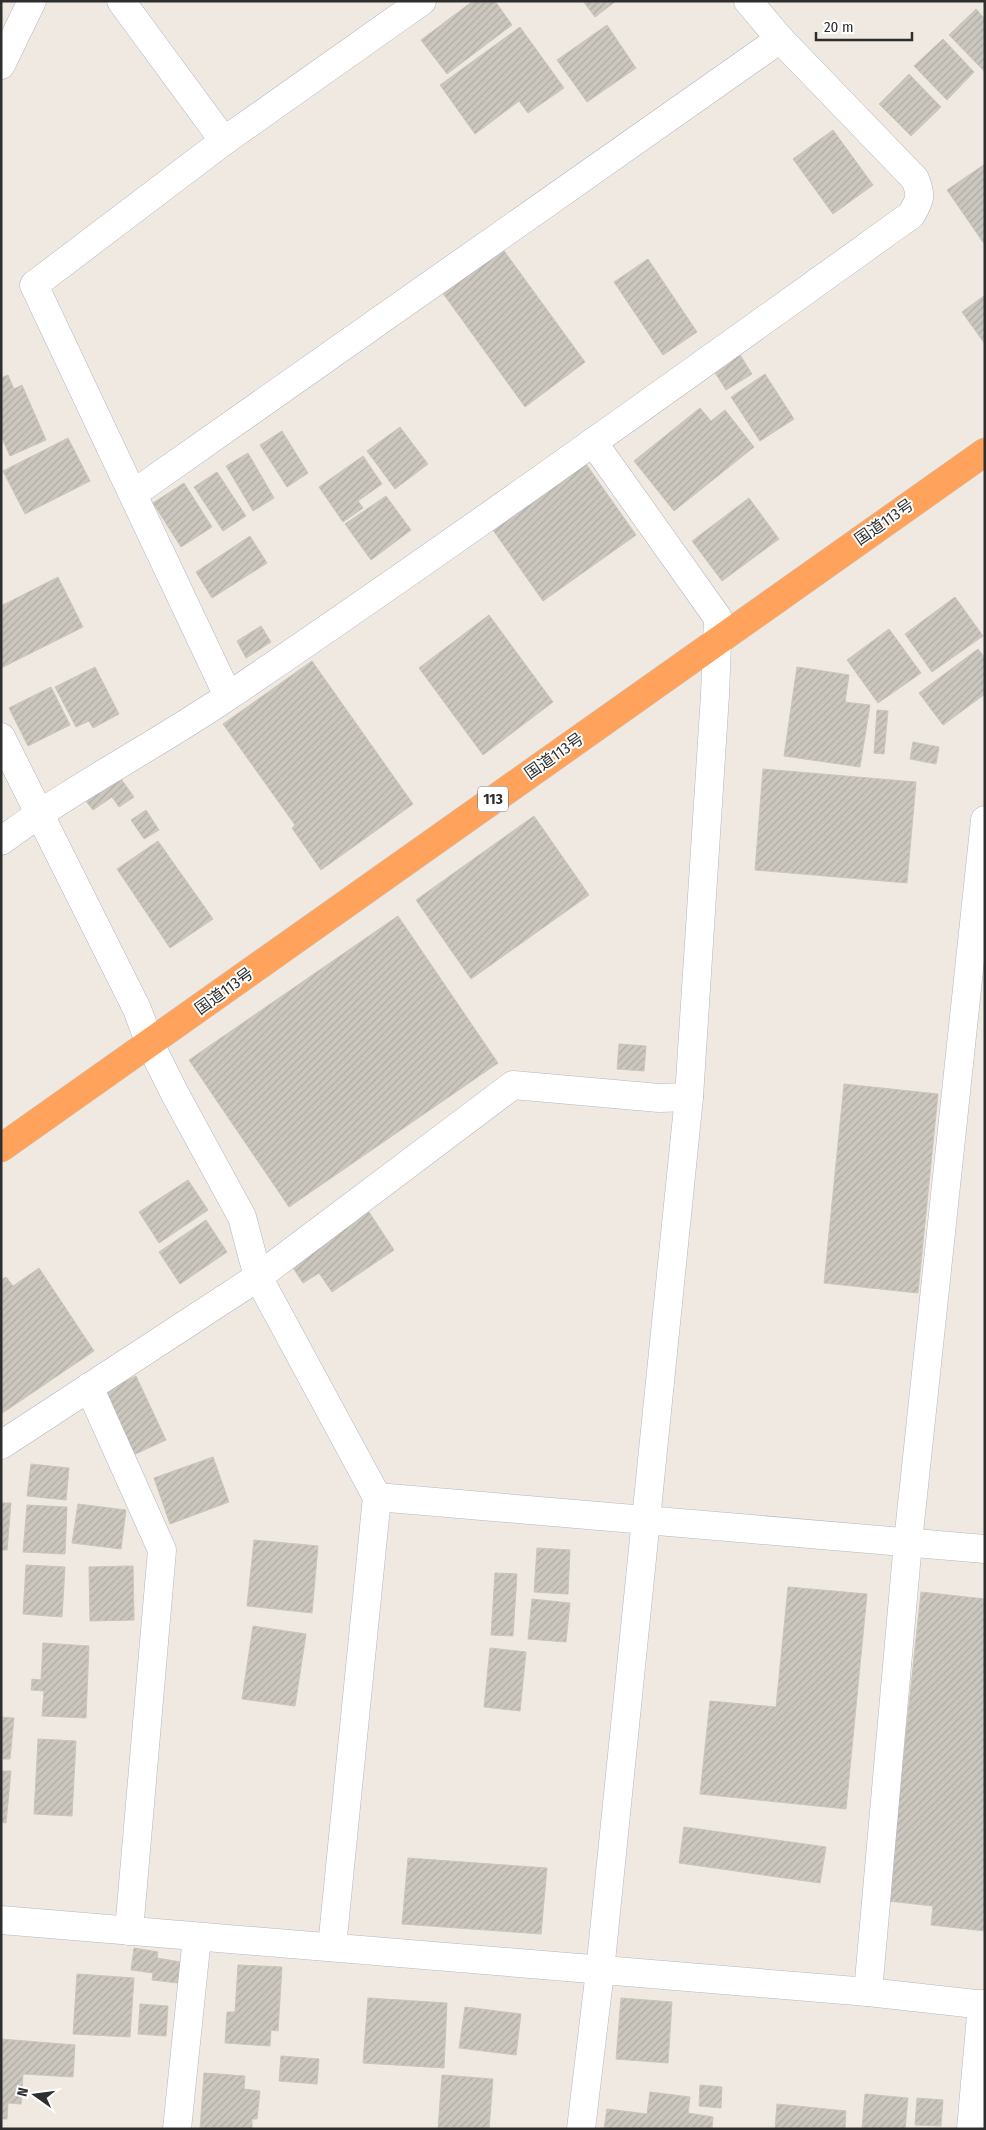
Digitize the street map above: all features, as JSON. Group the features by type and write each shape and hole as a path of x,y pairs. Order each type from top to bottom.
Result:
{"highway":[{"name":"国道113号","path":"1,1148 466,818 718,642 841,552 985,452"}],"street":[{"path":"1,65 32,1"},
{"path":"121,1 224,141"},
{"path":"228,696 34,285 224,141 422,1"},
{"path":"1,841 40,813 228,696 593,442 911,215 920,201 920,191 915,179 780,39 748,1"},
{"path":"133,494 780,39"},
{"path":"581,2129 600,1971 689,1097 718,642 718,618 593,442"},
{"path":"1,737 137,1009 150,1044 242,1217 258,1277 377,1497 332,1947"},
{"path":"868,1992 908,1542 985,820"},
{"path":"1,1445 258,1277 513,1085 660,1098 689,1097"},
{"path":"89,1387 162,1550 129,1931"},
{"path":"377,1497 985,1549"},
{"path":"1,1920 868,1992 983,2004 971,2129"},
{"path":"177,2129 197,1937"}],"building":[{"path":"473,1 495,1 512,25 447,74 421,40"},
{"path":"583,1 616,1 595,17"},
{"path":"976,9 985,19 985,72 949,35"},
{"path":"607,25 636,68 587,102 557,60"},
{"path":"520,27 564,88 528,113 519,101 475,134 440,85"},
{"path":"943,39 974,72 947,100 914,66"},
{"path":"909,74 941,107 911,136 879,104"},
{"path":"833,130 873,185 833,214 793,159"},
{"path":"985,164 985,245 947,190"},
{"path":"502,248 585,362 525,407 442,292"},
{"path":"648,259 697,332 663,355 614,282"},
{"path":"985,295 985,344 962,312"},
{"path":"737,350 752,374 726,390 711,366"},
{"path":"765,374 794,419 760,441 731,397"},
{"path":"8,375 14,389 22,385 46,440 10,456 1,436 1,378"},
{"path":"700,408 711,421 725,410 754,447 674,511 634,461"},
{"path":"400,427 428,464 395,489 367,451"},
{"path":"282,431 308,473 287,487 260,445"},
{"path":"68,438 90,481 25,514 3,471"},
{"path":"248,453 274,498 253,511 226,466"},
{"path":"363,456 382,484 358,501 363,508 343,522 319,487"},
{"path":"586,464 636,535 543,601 493,530"},
{"path":"217,472 246,516 223,531 194,487"},
{"path":"184,483 212,527 181,547 153,503"},
{"path":"386,496 411,530 371,560 345,524"},
{"path":"749,498 779,539 722,581 692,541"},
{"path":"250,536 267,563 212,598 196,572"},
{"path":"58,577 83,627 1,668 1,606"},
{"path":"955,597 983,636 932,672 905,634"},
{"path":"489,615 553,702 483,755 419,668"},
{"path":"261,626 271,642 246,658 237,641"},
{"path":"889,629 921,673 878,703 847,660"},
{"path":"978,649 985,658 985,694 943,725 919,693"},
{"path":"312,661 413,804 321,870 292,828 295,825 223,724"},
{"path":"95,667 119,714 93,728 89,721 76,727 55,687"},
{"path":"797,667 849,675 845,702 870,705 860,767 784,756"},
{"path":"51,687 70,725 28,746 9,708"},
{"path":"877,710 888,711 884,754 874,753"},
{"path":"913,742 939,747 936,764 910,759"},
{"path":"763,769 916,782 907,883 755,870"},
{"path":"119,776 134,797 119,807 112,797 93,810 85,800"},
{"path":"146,810 159,830 144,839 131,820"},
{"path":"534,816 589,895 471,979 416,900"},
{"path":"158,841 213,919 170,948 117,869"},
{"path":"398,916 498,1063 289,1207 189,1060"},
{"path":"619,1044 646,1046 644,1071 617,1069"},
{"path":"844,1084 938,1094 918,1293 824,1283"},
{"path":"188,1180 208,1210 159,1243 139,1212"},
{"path":"369,1212 394,1250 332,1292 319,1273 303,1283 291,1265"},
{"path":"206,1220 227,1252 180,1284 159,1252"},
{"path":"39,1268 94,1351 1,1414 1,1280 6,1277 13,1286"},
{"path":"136,1376 166,1440 129,1457 99,1394"},
{"path":"213,1457 229,1502 170,1524 154,1478"},
{"path":"31,1464 69,1468 66,1500 27,1496"},
{"path":"1,1503 11,1503 7,1550 1,1550"},
{"path":"78,1504 126,1510 121,1549 72,1543"},
{"path":"27,1505 67,1507 65,1554 23,1552"},
{"path":"254,1540 318,1546 312,1613 247,1606"},
{"path":"537,1548 570,1550 568,1594 534,1592"},
{"path":"26,1565 65,1567 62,1617 23,1614"},
{"path":"133,1566 134,1620 90,1621 89,1567"},
{"path":"495,1573 517,1574 513,1636 491,1635"},
{"path":"788,1587 867,1594 846,1809 700,1794 710,1701 776,1707"},
{"path":"921,1592 985,1599 985,1931 931,1925 933,1906 888,1901"},
{"path":"532,1599 570,1603 566,1642 528,1639"},
{"path":"253,1626 306,1634 295,1706 242,1699"},
{"path":"43,1643 89,1646 86,1718 42,1716 44,1691 31,1690 32,1679 41,1680"},
{"path":"490,1648 526,1652 520,1711 484,1707"},
{"path":"1,1717 14,1718 10,1759 1,1759"},
{"path":"38,1739 76,1741 72,1816 34,1814"},
{"path":"1,1771 11,1771 6,1823 1,1822"},
{"path":"684,1827 826,1847 820,1883 679,1863"},
{"path":"408,1858 547,1868 541,1934 402,1924"},
{"path":"134,1948 158,1952 157,1958 181,1962 178,1983 152,1980 153,1973 131,1970"},
{"path":"238,1965 282,1967 278,2031 271,2030 270,2046 225,2043 227,2012 235,2012"},
{"path":"77,1974 134,1978 130,2037 73,2034"},
{"path":"368,1998 447,2003 444,2068 363,2063"},
{"path":"621,1998 672,2002 668,2063 616,2059"},
{"path":"140,2004 168,2006 166,2036 138,2034"},
{"path":"465,2007 521,2014 516,2055 459,2048"},
{"path":"1,2039 75,2045 73,2077 23,2074 21,2104 8,2103 7,2119 1,2119"},
{"path":"281,2056 319,2059 317,2084 279,2081"},
{"path":"204,2073 245,2076 244,2089 260,2091 257,2119 252,2119 252,2129 200,2129"},
{"path":"442,2075 493,2079 489,2129 438,2129"},
{"path":"700,2085 722,2087 721,2108 699,2106"},
{"path":"650,2092 690,2097 688,2113 713,2117 712,2129 604,2129 607,2109 647,2114"},
{"path":"865,2094 908,2098 905,2129 862,2129"},
{"path":"917,2098 943,2100 941,2126 915,2125"},
{"path":"777,2104 846,2111 845,2129 775,2129"}]}
